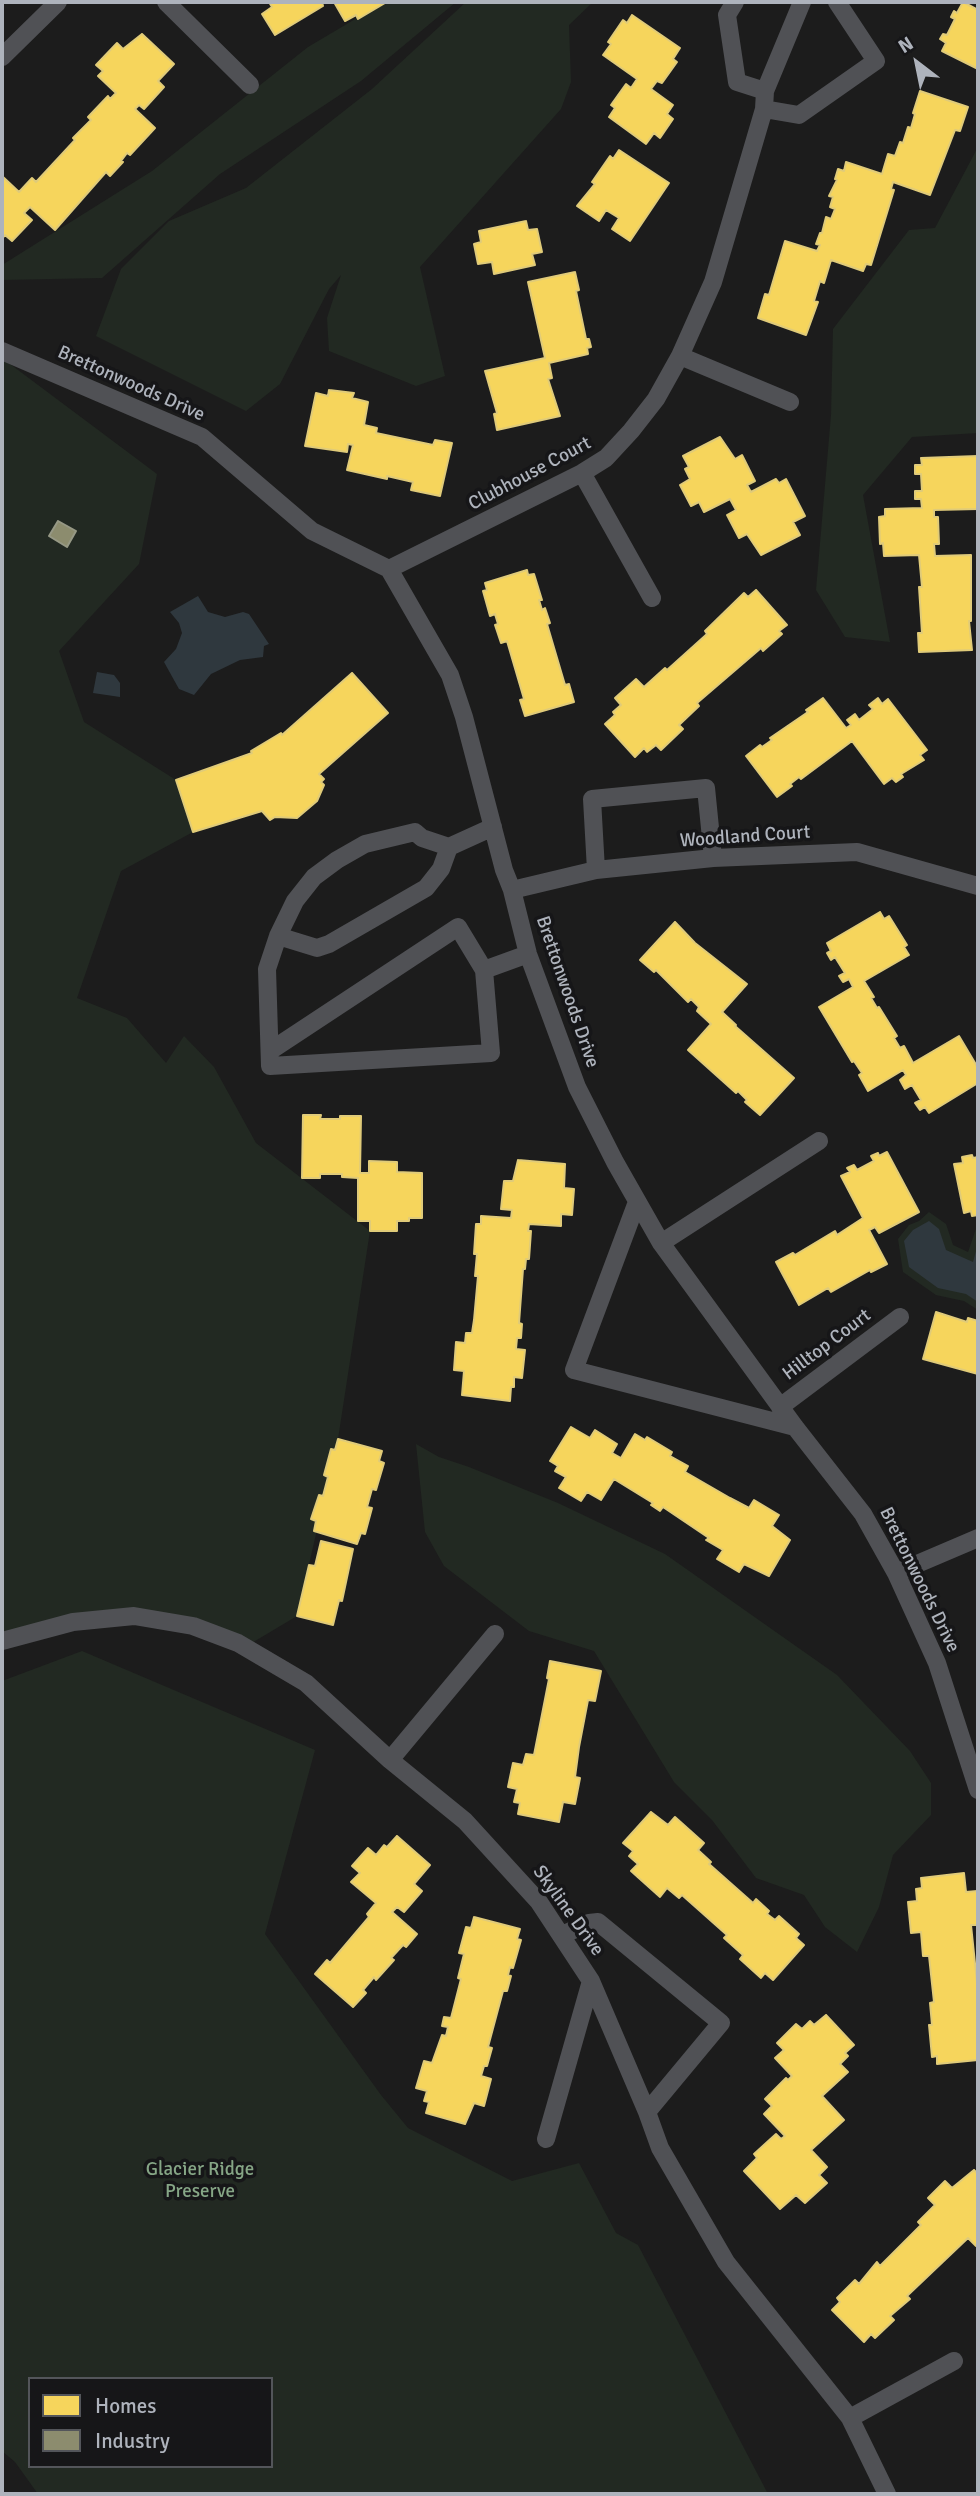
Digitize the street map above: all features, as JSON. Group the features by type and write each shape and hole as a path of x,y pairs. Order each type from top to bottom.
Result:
{"street":[{"path":"2,57 58,2"},
{"path":"166,2 250,85"},
{"path":"735,2 727,15 737,82 764,100 799,115 876,61 837,2"},
{"name":"Clubhouse Court","path":"389,569 582,473 606,458 656,399 680,356 713,282 764,100 802,2"},
{"name":"Brettonwoods Drive","path":"2,351 202,437 312,531 389,569 450,675 464,717 528,954 577,1087 661,1243 780,1407 863,1514 896,1573 937,1663 978,1790"},
{"path":"680,356 790,402"},
{"path":"582,473 652,598"},
{"path":"596,870 592,799 706,788 713,858"},
{"path":"270,1051 458,927 484,970 491,1052 270,1066 267,969 278,936 295,901 314,877 337,860 365,844 415,832 422,838 449,847 494,827"},
{"path":"278,936 317,948 329,944 426,888 441,869 449,847"},
{"name":"Woodland Court","path":"512,890 596,870 713,858 857,852 978,886"},
{"path":"484,970 528,954"},
{"path":"661,1243 819,1141"},
{"path":"637,1202 574,1370 795,1427"},
{"name":"Hilltop Court","path":"780,1407 900,1317"},
{"path":"896,1573 978,1538"},
{"name":"Skyline Drive","path":"2,1640 73,1622 134,1616 193,1626 238,1643 306,1684 390,1760 465,1821 539,1902 591,1981 660,2148 726,2263 850,2418 887,2494"},
{"path":"390,1760 495,1634"},
{"path":"562,1935 589,1923 598,1922 721,2023 647,2112"},
{"path":"545,2139 591,1981"},
{"path":"850,2418 954,2361"}],"green space":[{"path":"384,2 456,2 361,81 220,174 102,278 2,280 2,265 152,171 308,47"},
{"path":"466,2 593,2 569,25 571,82 561,109 420,267 445,376 416,386 329,351 327,318 341,275 329,289 280,384 246,411 96,336 121,269 169,221 246,188 372,89"},
{"path":"978,147 978,433 912,437 863,495 890,642 845,637 816,590 831,415 833,329 909,230 935,228"},
{"path":"2,358 157,474 139,564 59,651 84,722 176,780 193,832 121,871 77,998 127,1018 166,1063 184,1036 214,1067 256,1143 370,1231 338,1439 297,1616 245,1647 140,1617 2,1641"},
{"path":"929,1212 946,1224 953,1245 968,1252 978,1223 978,1310 964,1301 936,1295 903,1272 898,1239 909,1225"},
{"path":"416,1444 439,1457 558,1503 665,1554 837,1675 910,1751 931,1783 931,1815 893,1855 879,1907 857,1952 825,1927 804,1895 756,1878 712,1820 674,1782 594,1651 529,1631 444,1566 425,1532"},
{"name":"Glacier Ridge Preserve","path":"82,1651 315,1750 265,1934 381,2095 408,2128 512,2181 579,2163 616,2233 638,2245 768,2494 38,2494 15,2462 2,2451 2,1681"}],"shaded area":[{"path":"198,596 208,612 225,617 243,612 249,614 269,644 264,646 263,657 240,660 211,674 194,695 179,689 164,662 176,649 182,633 179,623 170,612"},
{"path":"97,672 114,675 120,683 120,697 93,693"},
{"path":"929,1221 939,1229 946,1250 973,1262 978,1244 978,1302 966,1294 938,1288 909,1267 904,1241 913,1230"}],"building: Homes":[{"path":"269,2 322,2 323,6 275,35 262,14 272,7"},
{"path":"334,2 385,3 358,19 356,15 345,21"},
{"path":"963,2 978,10 978,69 942,51 946,43 940,39 943,34 947,35 955,19 951,17 954,11 957,13"},
{"path":"632,15 680,48 673,59 677,62 662,83 657,81 651,89 673,105 667,114 673,119 660,138 654,133 646,144 609,117 615,108 611,105 626,84 631,88 637,79 603,55 611,44 608,42 623,20 627,23"},
{"path":"142,34 174,64 158,81 164,87 144,109 139,105 135,109 155,128 130,155 127,153 121,161 123,162 110,176 106,172 55,230 30,207 24,213 32,220 12,241 5,235 2,239 2,176 19,192 32,178 36,182 91,120 88,117 108,96 110,99 116,93 98,76 103,71 96,65 117,43 123,49"},
{"path":"920,91 968,107 960,131 955,130 930,195 893,182 891,189 894,190 871,265 866,264 863,271 831,260 824,283 820,281 814,301 818,302 806,335 758,318 765,294 769,295 785,241 817,251 820,245 816,244 826,217 831,219 835,209 830,207 833,197 829,196 837,180 838,169 844,171 846,162 882,174 888,154 895,156 908,127 911,128"},
{"path":"619,150 669,183 630,241 612,229 619,218 606,210 599,221 577,206 595,184 592,182 610,156 613,159"},
{"path":"526,221 528,230 537,229 542,252 532,254 535,265 494,274 492,262 478,264 474,244 481,242 479,231"},
{"path":"575,272 586,339 589,339 591,347 587,348 588,354 549,363 552,378 548,379 560,416 497,430 494,414 497,413 485,371 545,358 528,282"},
{"path":"329,390 354,393 352,398 368,402 364,425 377,428 376,433 433,445 435,440 452,443 440,496 411,490 413,482 347,470 353,445 348,444 347,452 305,446 316,393 328,396"},
{"path":"720,437 735,459 742,455 755,481 747,485 751,492 776,479 779,483 786,479 805,516 793,522 800,535 761,555 747,534 739,538 727,515 736,510 730,499 704,512 699,502 691,506 680,485 690,479 685,469 689,467 683,456"},
{"path":"978,456 978,509 934,510 934,517 938,517 939,544 934,544 935,556 971,555 969,621 972,650 919,652 918,633 922,633 919,587 922,587 919,555 884,556 883,543 880,544 879,517 885,516 885,509 922,508 921,499 915,499 915,491 922,491 921,474 915,474 915,465 922,465 921,458"},
{"path":"527,570 528,575 534,574 542,600 539,600 542,610 545,608 550,623 547,624 565,685 569,684 574,702 525,716 520,700 524,699 507,641 501,643 495,625 498,624 495,614 490,616 483,591 487,590 485,583"},
{"path":"756,590 787,625 779,631 782,634 763,651 761,648 697,703 699,706 679,725 683,729 661,750 656,745 647,752 644,748 635,757 605,724 621,705 615,698 636,679 644,687 665,668 667,670 707,634 705,631 744,593 748,597"},
{"path":"352,673 388,713 319,774 324,779 321,782 324,785 317,801 297,818 275,817 270,820 262,811 193,832 176,780 252,753 251,751 281,733 282,735"},
{"path":"823,698 846,728 851,725 847,720 855,714 859,720 873,709 869,705 878,698 882,704 888,699 927,750 920,755 924,760 901,774 903,777 896,782 892,778 884,784 852,741 801,779 799,777 777,797 746,756 772,740 770,738 808,712 806,710"},
{"path":"880,912 884,919 889,916 907,945 904,947 909,955 864,981 877,1008 879,1007 897,1036 894,1038 900,1048 904,1046 913,1063 959,1036 978,1068 978,1083 929,1113 925,1107 920,1110 915,1103 921,1100 912,1085 905,1089 900,1080 906,1075 903,1070 868,1091 859,1075 862,1073 854,1061 852,1062 819,1007 853,987 849,979 843,982 839,976 845,973 835,957 831,960 827,953 831,951 827,943"},
{"path":"675,922 695,943 747,984 722,1012 794,1078 760,1115 745,1102 747,1100 738,1091 736,1093 688,1050 711,1024 697,1011 699,1007 691,999 688,1002 656,970 654,972 640,960"},
{"path":"303,1115 321,1115 320,1119 361,1116 360,1173 369,1173 369,1161 397,1162 397,1172 422,1173 422,1218 397,1221 397,1231 370,1231 370,1221 358,1221 358,1178 342,1177 342,1174 320,1174 320,1178 302,1178"},
{"path":"887,1152 919,1212 879,1233 875,1227 869,1230 887,1264 871,1272 870,1270 831,1292 828,1288 799,1305 776,1262 793,1253 795,1255 835,1231 837,1235 863,1218 841,1176 850,1172 847,1168 854,1165 857,1170 874,1161 871,1156"},
{"path":"972,1155 973,1158 978,1157 978,1215 972,1216 971,1211 964,1213 954,1164 963,1163 962,1157"},
{"path":"518,1160 565,1164 564,1188 574,1189 572,1215 561,1214 561,1226 529,1224 529,1259 526,1259 523,1269 519,1323 522,1324 521,1338 517,1338 516,1349 525,1350 522,1378 514,1377 510,1401 462,1395 464,1371 454,1370 456,1342 465,1343 466,1333 472,1333 478,1276 475,1276 477,1254 474,1254 476,1224 481,1224 481,1216 511,1218 512,1210 501,1209 504,1181 513,1181"},
{"path":"936,1312 967,1322 968,1318 978,1321 978,1374 923,1359"},
{"path":"571,1427 590,1438 595,1430 617,1444 612,1453 621,1458 635,1434 645,1440 647,1437 672,1452 670,1456 688,1466 685,1472 749,1508 754,1500 779,1515 772,1526 790,1540 769,1576 744,1564 739,1572 717,1559 723,1550 706,1540 709,1538 663,1507 660,1511 651,1505 653,1503 614,1479 601,1500 587,1492 581,1501 559,1488 566,1477 555,1471 558,1466 550,1461"},
{"path":"338,1439 382,1451 379,1461 384,1463 376,1490 372,1489 367,1507 372,1508 365,1534 361,1533 357,1544 314,1531 316,1521 311,1519 319,1495 323,1496 328,1477 324,1475 331,1449 335,1450"},
{"path":"321,1541 353,1549 342,1601 339,1600 333,1625 297,1616 309,1565 315,1566"},
{"path":"550,1661 601,1671 595,1701 588,1700 575,1777 580,1778 575,1804 563,1802 559,1822 518,1814 520,1803 514,1802 517,1789 508,1787 513,1763 523,1765 526,1754 534,1755"},
{"path":"651,1812 668,1825 675,1817 704,1843 698,1850 711,1862 709,1864 753,1903 756,1899 769,1911 767,1914 775,1920 779,1916 799,1934 796,1938 804,1945 773,1980 765,1973 761,1978 740,1959 743,1955 724,1938 727,1935 682,1895 679,1898 667,1888 660,1897 631,1871 638,1864 629,1856 633,1851 623,1843"},
{"path":"397,1836 430,1865 414,1884 422,1891 404,1912 397,1907 392,1912 417,1934 391,1958 394,1960 376,1980 374,1977 363,1990 366,1993 353,2007 315,1974 327,1960 330,1963 369,1917 367,1914 376,1903 351,1882 360,1873 352,1866 368,1848 376,1855"},
{"path":"964,1873 966,1892 977,1891 978,1925 971,1925 978,1992 978,2060 937,2064 937,2056 932,2057 929,2025 932,2025 930,2003 934,2002 929,1956 923,1956 921,1932 911,1933 908,1902 917,1901 916,1889 922,1888 921,1878"},
{"path":"474,1917 520,1929 517,1939 521,1940 513,1968 510,1967 508,1975 511,1976 507,1991 503,1991 488,2047 492,2048 487,2066 484,2066 481,2076 491,2079 484,2106 474,2103 465,2124 426,2113 429,2102 424,2101 427,2091 416,2088 424,2061 432,2063 442,2035 446,2036 448,2027 442,2026 444,2017 451,2018 461,1979 458,1978 464,1954 459,1953 466,1927 471,1928"},
{"path":"826,2015 854,2045 845,2053 848,2056 840,2064 848,2072 822,2096 844,2120 811,2150 827,2167 819,2175 827,2183 805,2203 796,2195 780,2209 744,2171 757,2158 754,2154 776,2134 781,2139 785,2136 764,2114 772,2106 765,2099 786,2078 788,2080 792,2076 775,2058 784,2050 777,2043 796,2024 802,2029 810,2021 814,2025"},
{"path":"974,2170 978,2174 978,2244 976,2246 968,2238 907,2296 910,2299 890,2316 894,2320 875,2338 871,2334 864,2342 832,2310 840,2302 837,2298 855,2280 859,2284 877,2262 880,2266 921,2225 918,2222 935,2205 928,2198 945,2181 952,2188"}],"building: Industry":[{"path":"58,521 76,531 67,547 49,536"}]}
